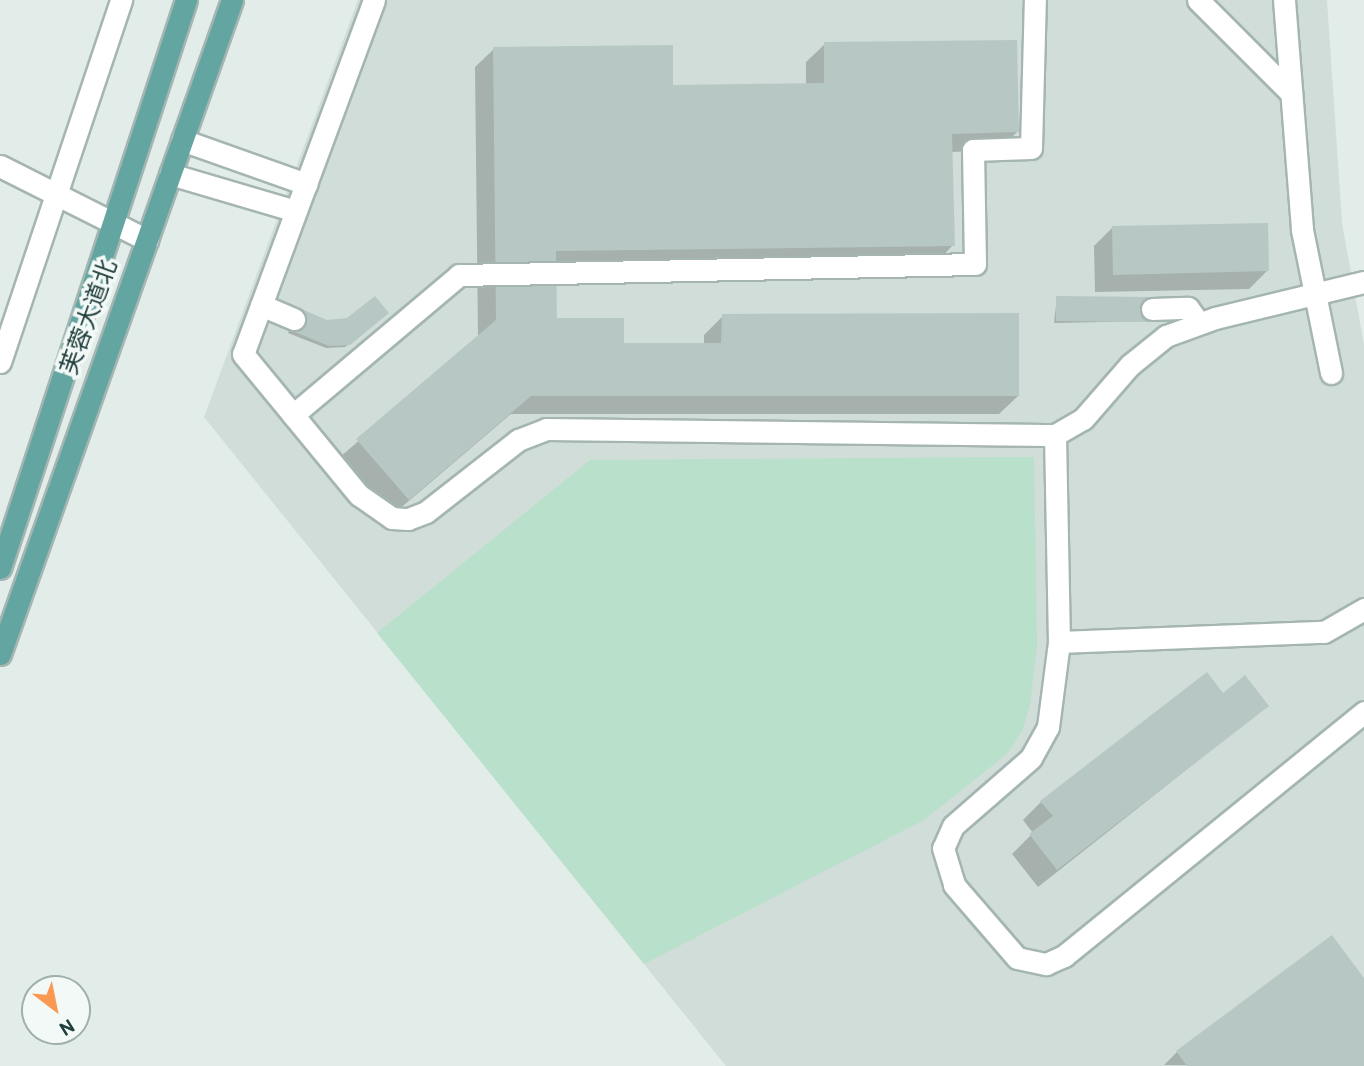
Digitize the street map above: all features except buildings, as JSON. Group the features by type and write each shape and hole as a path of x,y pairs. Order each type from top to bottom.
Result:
{"main road":[{"name":"芙蓉大道北","path":"0,568 186,0"},
{"name":"芙蓉大道北","path":"0,654 232,0"}],"street":[{"path":"0,362 121,0"},
{"path":"374,0 243,354 359,495 385,515 400,519 426,512 518,439 546,429 1055,435 1083,419 1148,349 1199,323 1364,282"},
{"path":"293,415 459,275 975,264 973,150 1031,148 1035,0"},
{"path":"1198,0 1291,93"},
{"path":"1284,0 1302,230 1331,373"},
{"path":"182,140 306,184"},
{"path":"0,166 147,240"},
{"path":"170,174 296,211"},
{"path":"261,304 294,319"},
{"path":"1152,309 1188,308 1199,323"},
{"path":"1055,435 1059,642 1051,715 1038,749 953,826 943,848 954,885 1017,958 1026,963 1046,964 1064,956 1364,712"},
{"path":"1059,642 1324,632 1364,609"}],"shaded area":[{"path":"358,0 1327,0 1342,223 1364,345 1364,1066 726,1066 204,417"}],"green space":[{"path":"1034,457 1037,645 1030,704 1023,729 1008,753 924,820 644,964 377,633 590,460"}]}
